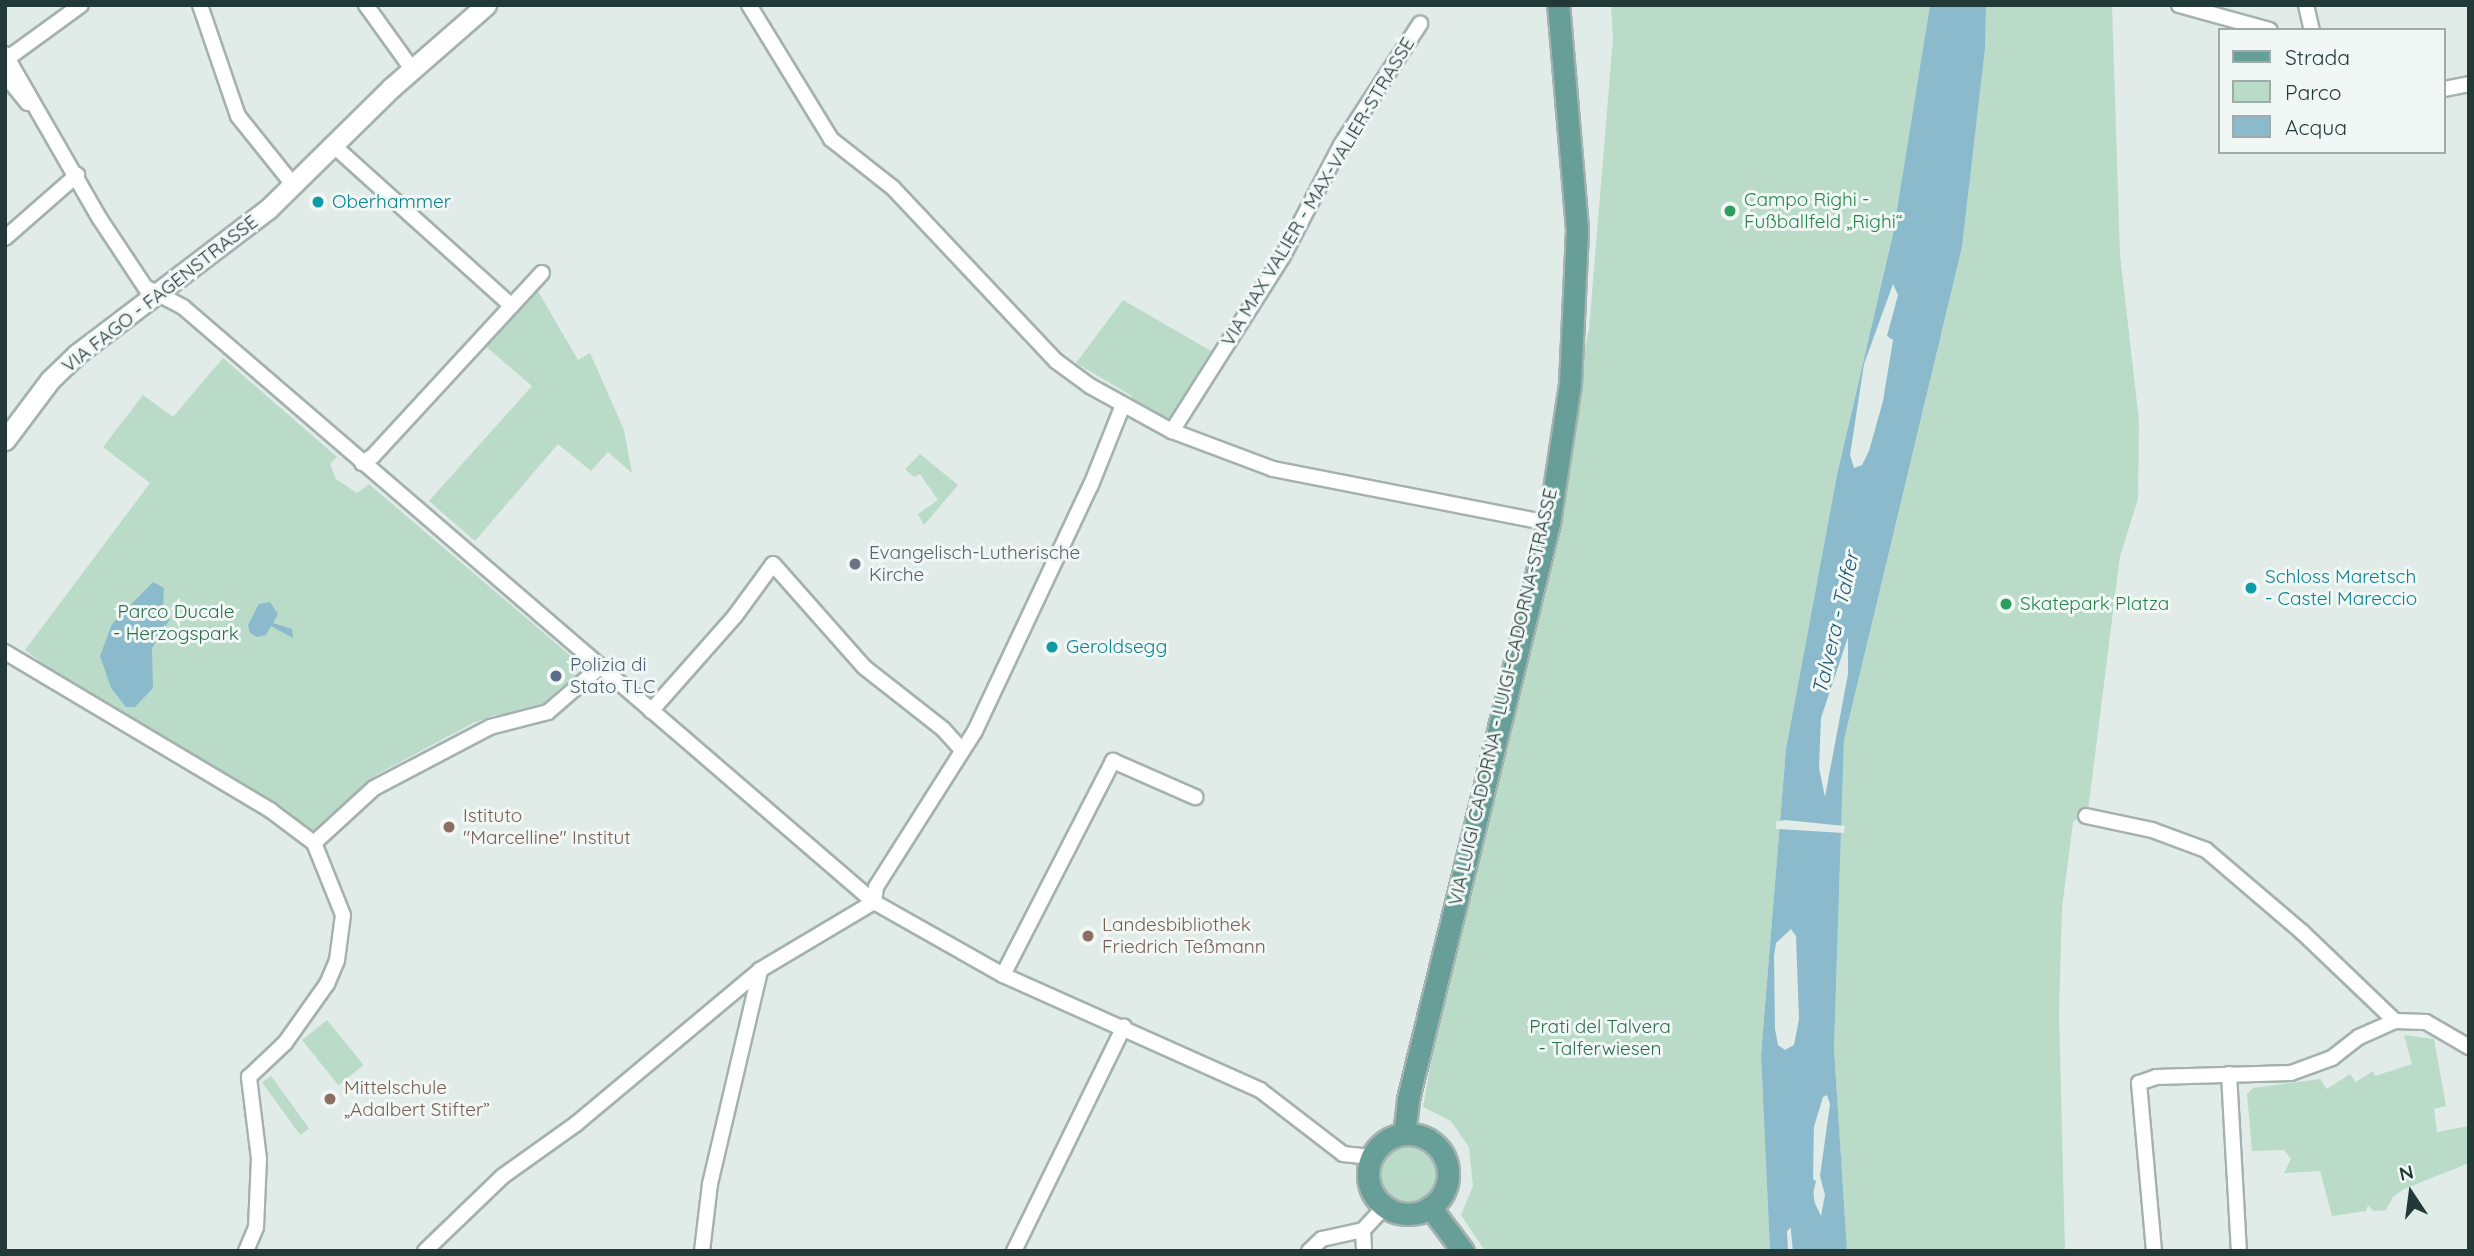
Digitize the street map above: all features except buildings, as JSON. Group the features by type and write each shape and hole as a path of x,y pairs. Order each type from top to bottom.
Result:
{"main road":[{"name":"VIA LUIGI CADORNA - LUIGI-CADORNA-STRASSE","path":"1404,1134 1408,1098 1549,523 1570,384 1577,229 1558,5"},
{"path":"1404,1134 1428,1139 1446,1161 1444,1191 1430,1207 1406,1213 1385,1206 1369,1183 1371,1157 1381,1143 1404,1134"},
{"path":"1430,1207 1463,1251"}],"street":[{"path":"81,5 6,56 140,281 163,292 874,902 1003,975 1124,1026 1260,1090 1343,1154 1371,1157"},
{"path":"200,5 238,116 295,186"},
{"path":"366,5 412,69"},
{"name":"VIA FAGO - FAGENSTRASSE","path":"5,440 50,380 77,354 163,292 295,186 412,69 486,5"},
{"path":"749,5 831,139 893,188 1056,361 1123,405 1172,431 1290,474 1549,523"},
{"path":"2179,5 2263,28"},
{"path":"2306,5 2312,28"},
{"name":"VIA MAX VALIER - MAX-VALIER-STRASSE","path":"1172,431 1283,256 1341,145 1420,24"},
{"path":"5,75 22,98 40,112"},
{"path":"2446,89 2469,84"},
{"path":"334,146 512,306"},
{"path":"5,238 77,175"},
{"path":"362,463 373,456 542,273"},
{"path":"874,902 876,887 961,749 975,731 1021,637 1123,405"},
{"path":"651,711 735,616 773,564 864,667 892,693 943,729 961,749"},
{"path":"5,652 270,810 314,843 343,915 337,960 327,984 285,1043 249,1077 259,1159 256,1227 246,1251"},
{"path":"314,843 374,788 490,727 548,712 600,667"},
{"path":"1003,975 1114,761 1195,797"},
{"path":"2086,816 2152,830 2206,850 2302,932 2395,1021"},
{"path":"425,1251 503,1176 576,1124 760,970 874,902"},
{"path":"702,1251 710,1184 760,970"},
{"path":"2154,1251 2140,1083 2156,1077 2291,1073 2311,1068 2378,1027 2395,1021 2427,1022 2469,1047"},
{"path":"1014,1251 1124,1026"},
{"path":"2229,1074 2239,1251"},
{"path":"1308,1251 1322,1239 1363,1230 1385,1206"},
{"path":"1363,1230 1364,1251"}],"green space":[{"name":"Prati del Talvera - Talferwiesen","path":"1611,5 1930,5 1893,234 1837,475 1786,749 1761,1055 1770,1251 1485,1251 1461,1215 1473,1186 1469,1147 1451,1121 1423,1107 1461,893 1589,330 1613,38"},
{"path":"1986,5 2112,5 2120,255 2139,421 2138,499 2120,556 2088,811 2073,822 2062,908 2059,1012 2065,1251 1847,1251 1834,1048 1844,740 1962,247 1985,49"},
{"path":"536,288 578,360 590,353 624,430 632,473 608,452 591,471 558,444 475,541 429,501 532,386 483,344"},
{"path":"1123,300 1211,351 1166,423 1131,399 1132,396 1076,363"},
{"name":"Parco Ducale - Herzogspark","path":"223,358 337,457 330,464 336,479 357,493 369,484 580,664 573,677 541,705 524,714 495,715 473,723 376,775 314,833 279,807 74,688 25,650 150,483 103,447 143,395 173,417"},
{"path":"920,454 958,485 924,525 918,514 938,500 920,474 914,477 905,469"},
{"path":"327,1020 364,1065 339,1085 302,1040"},
{"path":"2404,1035 2434,1039 2446,1106 2434,1109 2437,1132 2469,1126 2469,1163 2404,1189 2393,1197 2386,1210 2373,1211 2368,1205 2366,1211 2332,1216 2320,1171 2284,1173 2291,1159 2284,1150 2252,1151 2247,1094 2253,1088 2320,1079 2327,1089 2350,1074 2356,1082 2373,1071 2375,1076 2412,1064"},
{"path":"271,1076 309,1129 300,1135 262,1082"},
{"path":"1407,1144 1428,1153 1437,1174 1428,1195 1407,1204 1386,1195 1377,1174 1386,1153"}],"water":[{"path":"1930,5 1986,5 1985,49 1962,247 1844,740 1834,1048 1847,1251 1814,1251 1800,1219 1787,1231 1788,1251 1770,1251 1761,1055 1786,749 1837,475 1893,234","holes":["1893,284 1898,295 1887,336 1893,340 1883,401 1869,451 1862,465 1854,468 1850,455 1864,364","1848,637 1848,674 1825,797 1819,768 1821,718","1791,929 1796,936 1799,1019 1794,1045 1785,1050 1778,1045 1775,1029 1776,943","1813,1082 1813,1130 1823,1097 1827,1095 1830,1104 1820,1176 1825,1195 1821,1216 1812,1197 1816,1181 1801,1173 1793,1137 1795,1098"]},
{"path":"153,582 164,588 163,608 170,619 152,648 153,688 135,707 126,707 111,688 100,656 112,624"},
{"path":"270,602 278,614 273,623 292,629 293,638 271,626 266,635 257,637 250,633 248,625 259,604"}],"pier":[{"path":"1785,820 1845,826 1844,833 1776,829 1776,822"}],"waterway":[{"name":"Talvera - Talfer","path":"1802,1055 1800,1188 1806,1251"}],"place":[{"name":"Oberhammer","path":"318,202"},
{"name":"Campo Righi - Fußballfeld „Righi“","path":"1730,211"},
{"name":"Evangelisch-Lutherische Kirche","path":"855,564"},
{"name":"Schloss Maretsch - Castel Mareccio","path":"2251,588"},
{"name":"Skatepark Platza","path":"2006,604"},
{"name":"Geroldsegg","path":"1052,647"},
{"name":"Polizia di Stato TLC","path":"556,676"},
{"name":"Istituto \"Marcelline\" Institut","path":"449,827"},
{"name":"Landesbibliothek Friedrich Teßmann","path":"1088,936"},
{"name":"Mittelschule „Adalbert Stifter”","path":"330,1099"}]}
